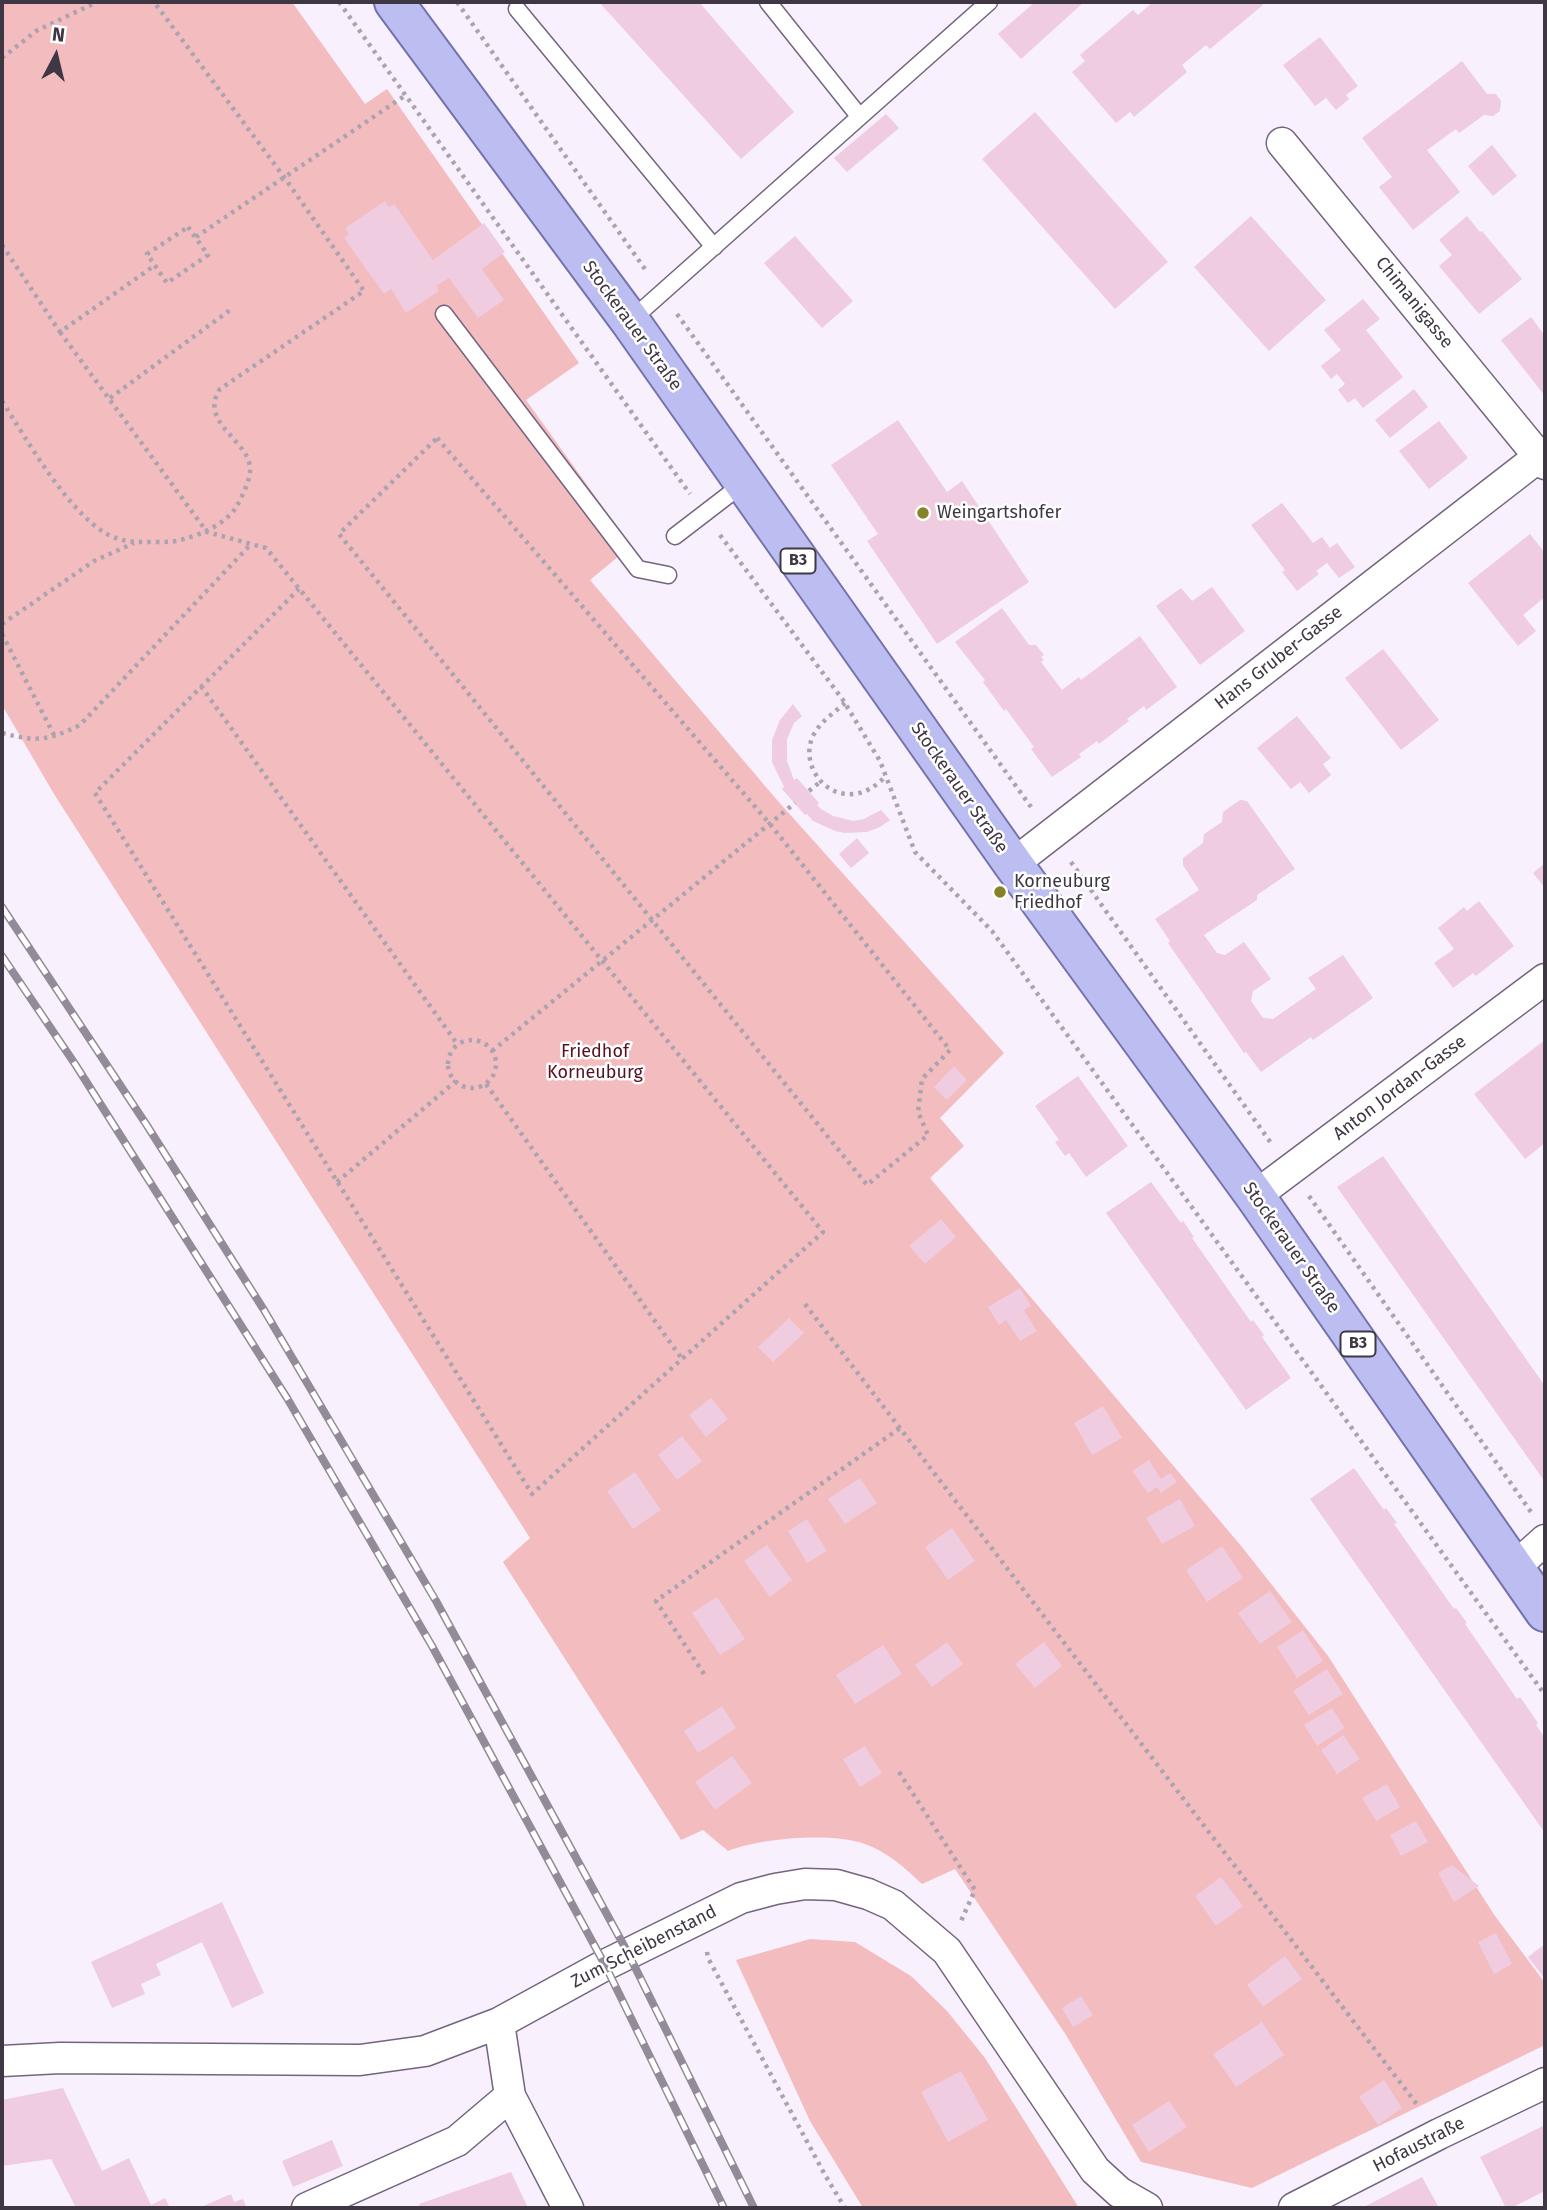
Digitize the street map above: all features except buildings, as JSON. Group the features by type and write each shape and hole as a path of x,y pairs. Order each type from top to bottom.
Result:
{"main road":[{"name":"Stockerauer Straße","path":"394,2 630,321 1013,864 1255,1196 1545,1612"}],"street":[{"name":"Chimanigasse","path":"1282,142 1543,458"},
{"name":"Hans Gruber-Gasse","path":"1013,864 1543,458"},
{"name":"Anton Jordan-Gasse","path":"1255,1196 1545,979"},
{"path":"1514,1567 1541,1531"},
{"name":"Zum Scheibenstand","path":"2,2061 74,2058 360,2060 425,2051 499,2022 605,1965 741,1898 805,1884 836,1885 868,1894 893,1905 947,1951 1095,2170 1119,2192 1147,2208"},
{"path":"499,2022 510,2096 568,2208"},
{"name":"Hofaustraße","path":"1294,2208 1545,2083"},
{"path":"307,2208 457,2141 510,2096"}],"lane":[{"path":"768,2 859,116"},
{"path":"630,321 989,2"},
{"path":"517,9 714,247"},
{"path":"444,314 638,569 668,575"},
{"path":"675,536 744,484"}],"path":[{"path":"2,58 36,31 97,2"},
{"path":"2,401 51,477 91,524 113,537 135,542 177,542 207,532 236,509 251,470 247,458 216,416 214,398 220,389 364,291 284,177 154,2"},
{"path":"339,2 704,514 845,703 880,761 915,852 992,931 1545,1695"},
{"path":"457,2 662,293 1291,1170 1541,1531"},
{"path":"196,237 406,95"},
{"path":"188,226 208,256 167,283 154,265 147,254 188,226"},
{"path":"2,245 60,332 207,532 266,548 823,1232 532,1494 95,793 299,589"},
{"path":"60,332 154,265"},
{"path":"110,398 230,310"},
{"path":"438,438 770,824 950,1050 922,1079 918,1112 928,1135 867,1185 339,534 438,438"},
{"path":"2,624 94,561 135,542"},
{"path":"2,733 29,740 55,737 80,724 251,544"},
{"path":"2,635 55,737"},
{"path":"201,686 458,1045"},
{"path":"845,703 813,734 809,748 810,762 820,782 838,793 852,795 866,792 886,776"},
{"path":"809,791 820,782"},
{"path":"492,1051 795,803"},
{"path":"465,1041 476,1041 492,1051 496,1062 495,1073 486,1084 469,1088 456,1081 448,1066 450,1056 458,1045 465,1041"},
{"path":"337,1182 456,1081"},
{"path":"486,1084 682,1359"},
{"path":"805,1304 1439,2134"},
{"path":"704,1674 656,1601 900,1429"},
{"path":"899,1772 975,1890 947,1951"},
{"path":"704,1916 708,1958 845,2208"}],"green space":[{"name":"Friedhof Korneuburg","path":"2,2 292,2 365,104 387,89 579,363 526,400 631,546 590,580 777,800 1004,1053 940,1118 964,1146 930,1178 1242,1547 1328,1656 1495,1916 1545,1983 1545,2045 1252,2188 1141,2162 1066,2035 955,1869 922,1884 885,1854 856,1841 799,1838 742,1846 728,1851 703,1830 681,1840 503,1562 530,1538 54,794 2,705"},
{"path":"810,1939 855,1942 911,1976 947,2011 985,2058 1079,2208 863,2208 810,2121 736,1960"}],"railway":[{"path":"2,907 146,1124 264,1310 436,1601 628,1953 754,2208"},
{"path":"2,956 75,1064 287,1398 432,1646 605,1965 724,2208"}],"place":[{"name":"Weingartshofer","path":"923,513"},
{"name":"Korneuburg Friedhof","path":"1000,892"}]}
